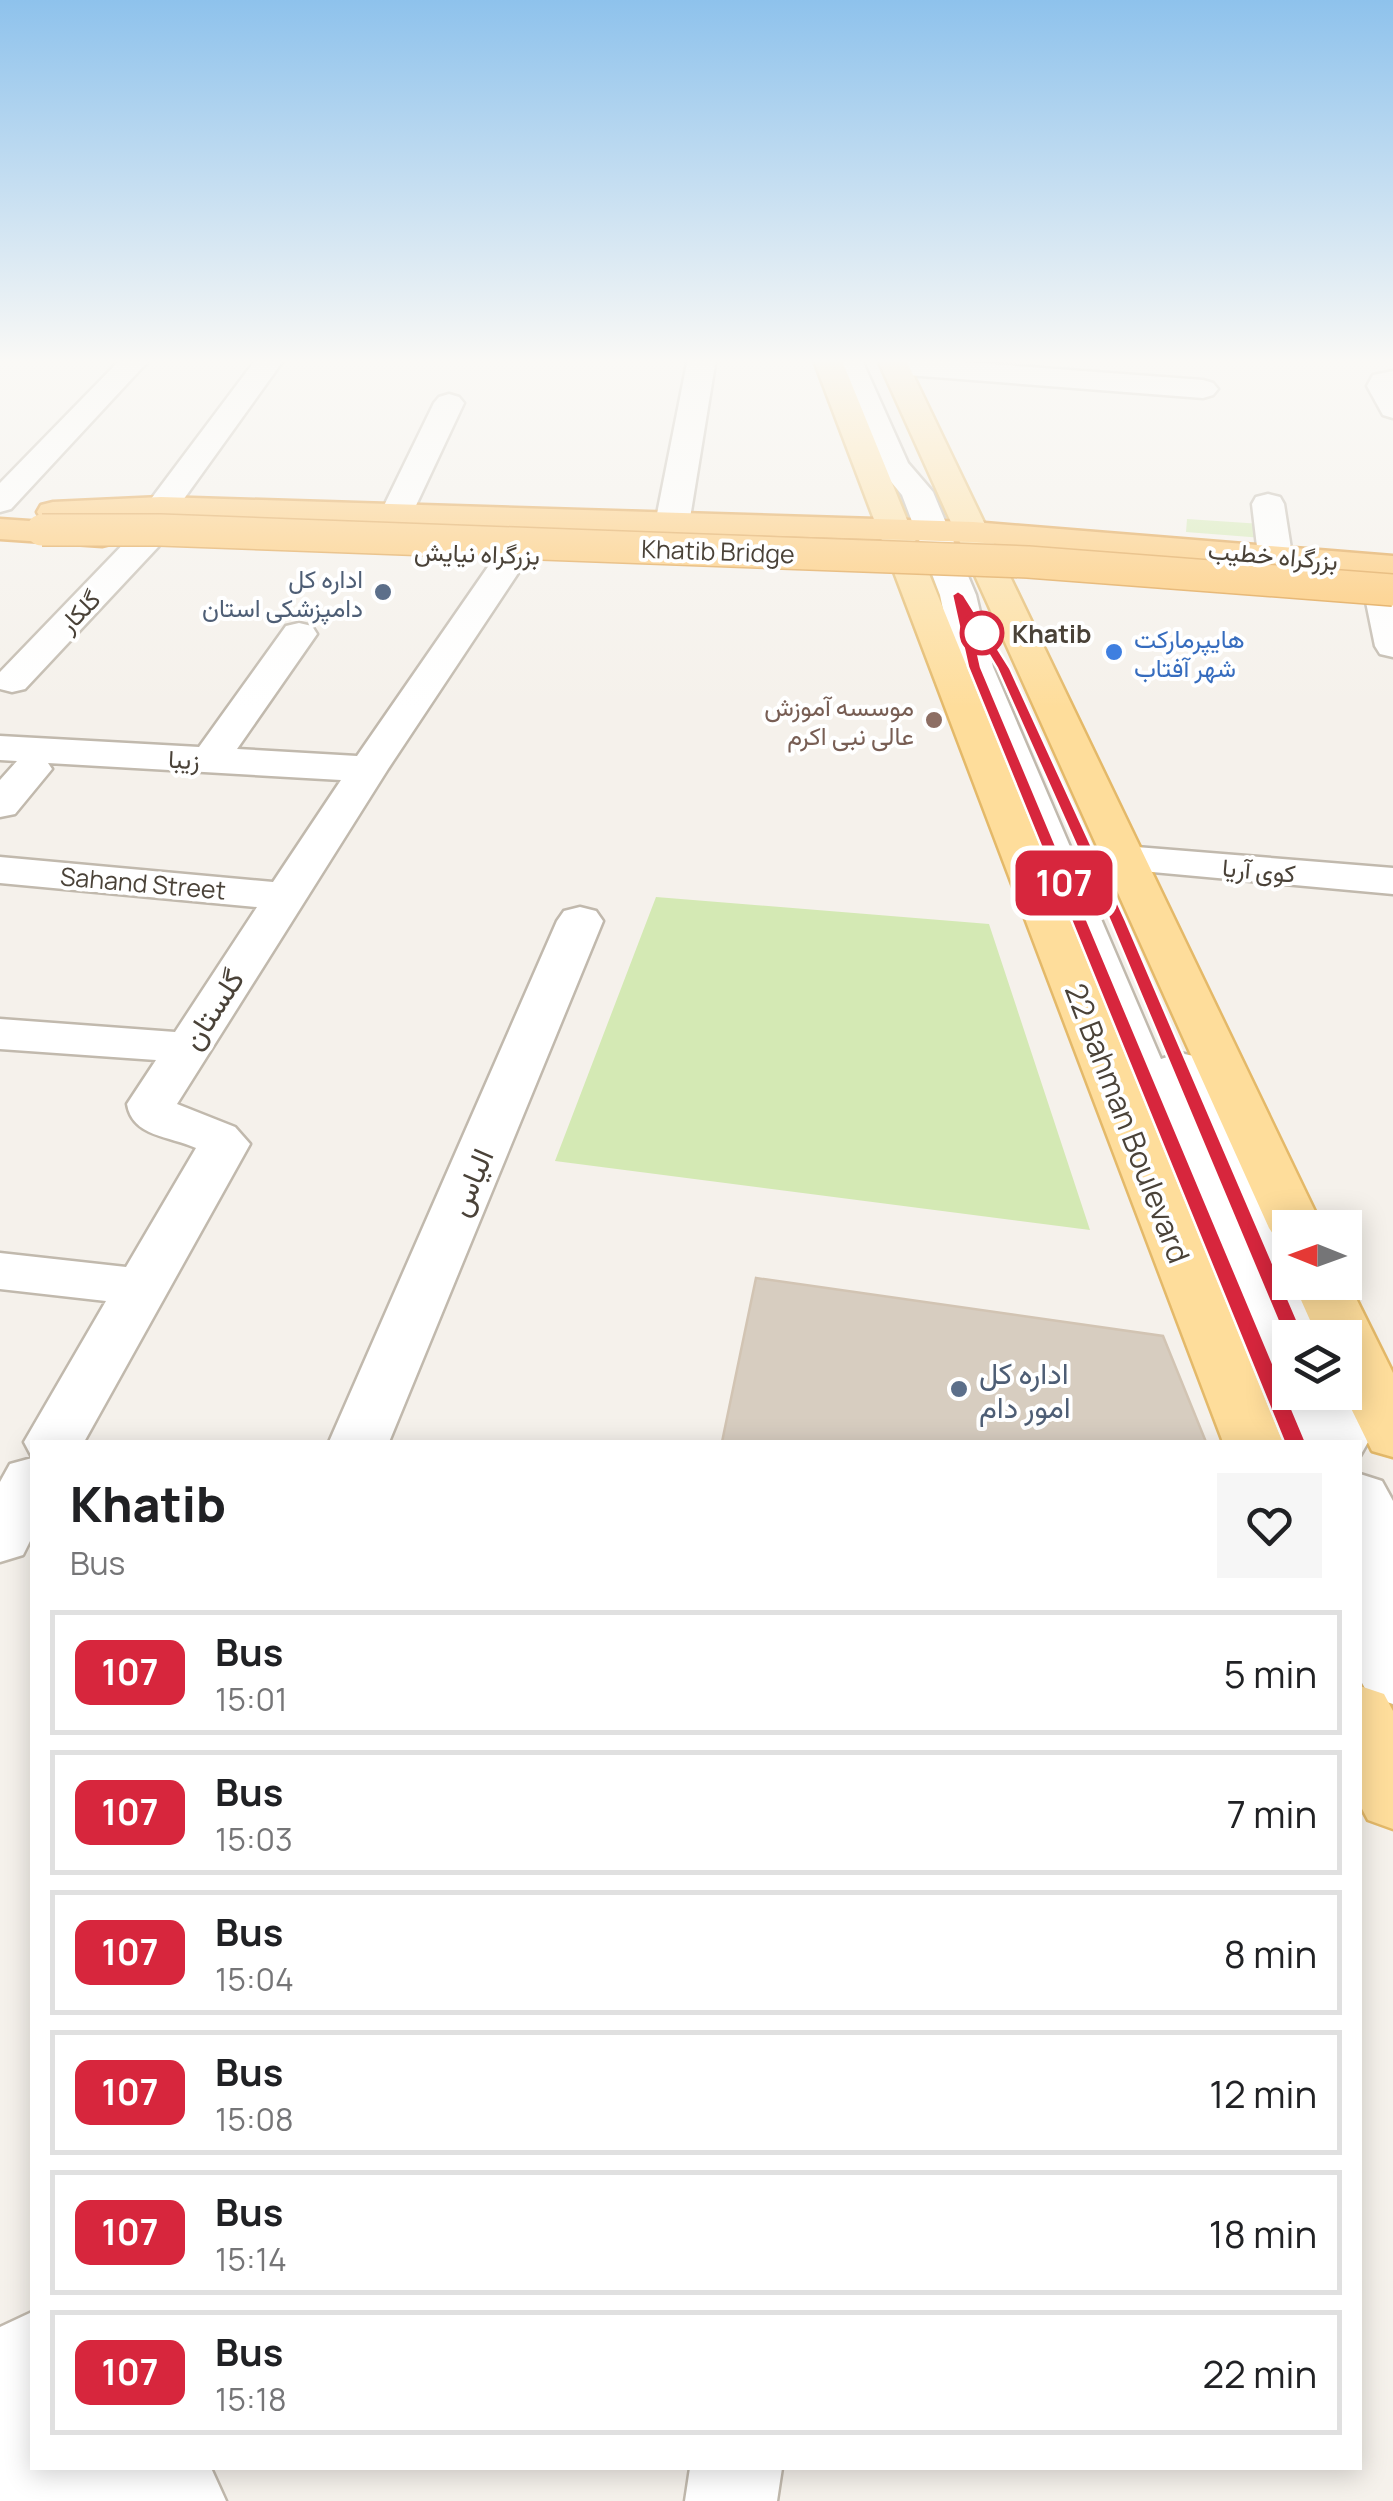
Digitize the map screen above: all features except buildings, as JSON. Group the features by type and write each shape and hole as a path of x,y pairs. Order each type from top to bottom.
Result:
{"highway":[{"name":"بزرگراه نیایش","path":"49,521 161,507 672,524 941,549"},
{"path":"0,510 49,521"},
{"name":"بزرگراه نیایش","path":"49,521 146,540 666,560 941,549"},
{"path":"0,528 49,521"},
{"name":"Khatib Bridge","path":"49,521 160,530 1028,562 1391,593"},
{"path":"666,560 672,524"},
{"name":"بزرگراه خطیب","path":"941,549 1200,549 1393,566"},
{"name":"بزرگراه خطیب","path":"941,549 1201,588 1292,594 1391,593"},
{"path":"1200,549 1231,568 1226,580 1201,588"},
{"path":"1285,556 1263,558 1245,568 1246,579 1292,594"}],"main road":[{"name":"22 Bahman Boulevard","path":"897,475 1124,859 1288,1210"},
{"name":"22 Bahman Boulevard","path":"919,475 941,549 1253,1440"},
{"path":"1330,1300 1393,1436"},
{"path":"1362,1719 1393,1798"}],"street":[{"path":"0,502 26,475"},
{"path":"161,507 185,475"},
{"path":"396,516 415,475"},
{"path":"672,524 681,475"},
{"path":"899,475 1012,686 1118,921 1287,1320"},
{"path":"919,475 974,667 1294,1440"},
{"path":"1268,504 1285,556"},
{"name":"گلکار","path":"12,681 146,540"},
{"name":"گلستان","path":"55,1440 224,1144 215,1136 154,1116 152,1104 368,769 513,554"},
{"path":"1391,593 1393,646"},
{"path":"210,760 299,634"},
{"path":"0,805 16,758"},
{"name":"زیبا","path":"16,758 210,760 368,769"},
{"name":"کوی آریا","path":"1124,859 1393,881"},
{"name":"Sahand Street","path":"0,870 286,896"},
{"name":"الیاس","path":"360,1440 580,922"},
{"path":"0,1034 186,1047"},
{"path":"0,1270 142,1288"},
{"path":"1325,1410 1337,1440"},
{"path":"0,1538 30,1484"},
{"path":"1362,1501 1393,1577"},
{"path":"1362,1603 1393,1677"},
{"path":"0,2451 30,2362"},
{"path":"0,2464 180,2501"},
{"path":"731,2501 736,2470"}],"green space":[{"path":"1187,519 1262,524 1263,538 1186,532"},
{"path":"656,897 989,924 1090,1230 555,1161"}],"bus line":[{"name":"107","path":"1272,1386 974,667 958,595 1004,668 1118,921 1287,1320"},
{"name":"107","path":"1282,1410 1294,1440"}],"place":[{"name":"اداره کل دامپزشکی استان","path":"383,592"},
{"name":"Khatib","path":"982,633"},
{"name":"هایپرمارکت شهر آفتاب","path":"1114,652"},
{"name":"موسسه آموزش عالی نبی اکرم","path":"934,720"},
{"name":"اداره کل امور دام","path":"959,1389"}]}
